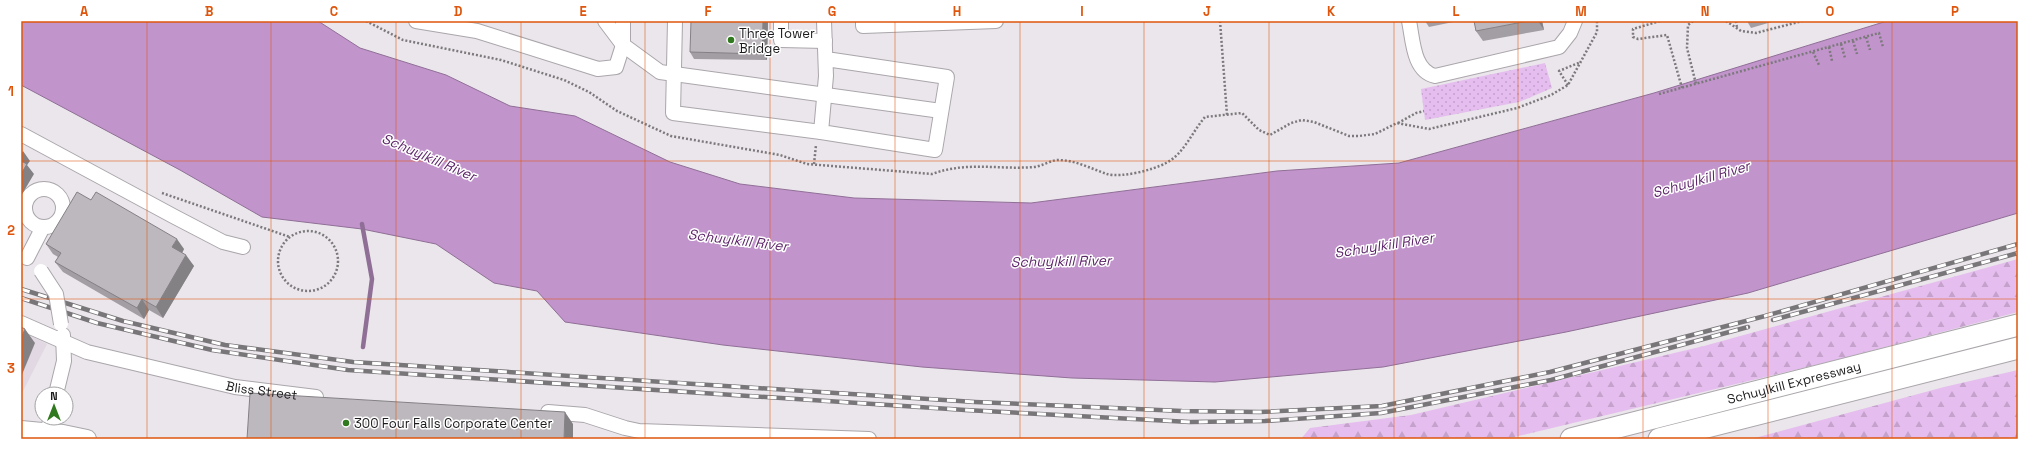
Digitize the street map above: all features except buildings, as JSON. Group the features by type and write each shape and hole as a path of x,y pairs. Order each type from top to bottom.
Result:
{"highway":[{"name":"Schuylkill Expressway","path":"1571,439 2018,325"},
{"name":"Schuylkill Expressway","path":"1659,439 2018,348"}],"main road":[{"path":"21,430 43,426"},
{"path":"52,426 87,439"}],"street":[{"path":"416,21 478,26 598,69 616,67 623,45 623,21"},
{"path":"605,21 623,45 660,72 941,111"},
{"path":"676,21 673,112 821,132 935,150 947,77 826,60"},
{"path":"781,21 781,40 825,40"},
{"path":"821,132 826,76 824,21"},
{"path":"862,21 863,26 996,21"},
{"path":"1409,21 1418,64 1428,74 1435,76 1559,47 1568,37 1575,21"},
{"path":"21,134 217,239 231,245 243,247"},
{"path":"42,227 24,255 40,271 56,294 64,342 64,361 58,386"},
{"name":"Bliss Street","path":"21,323 81,350 228,386 271,393 331,398"},
{"path":"538,411 554,418 585,415 625,428 651,432 869,439"}],"path":[{"path":"366,21 403,40 500,60 564,80 590,92 617,111 671,136 780,155 814,164 932,174 950,167 1036,167 1060,160 1092,167 1108,174 1121,176 1166,163 1180,153 1194,129 1205,118 1242,114 1259,130 1270,135 1292,123 1302,120 1314,122 1349,136 1375,134 1416,113 1424,111"},
{"path":"1220,21 1227,115"},
{"path":"1397,123 1429,129 1517,108 1551,95 1568,85 1582,62 1597,32 1597,21"},
{"path":"1660,21 1637,26 1633,29 1633,37 1638,39 1667,35 1682,88"},
{"path":"1693,21 1688,25 1686,38 1696,84"},
{"path":"1726,21 1737,29 1756,33 1802,21"},
{"path":"1736,21 1737,29"},
{"path":"1659,94 1879,33 1883,47"},
{"path":"1866,37 1870,50"},
{"path":"1853,40 1857,54"},
{"path":"1841,44 1845,58"},
{"path":"1829,47 1832,61"},
{"path":"1813,52 1819,65"},
{"path":"1568,85 1559,71 1582,62"},
{"path":"814,164 815,153"},
{"path":"156,192 290,237"},
{"path":"312,232 324,236 332,244 338,259 337,267 335,274 324,286 316,290 300,290 292,287 283,278 278,267 278,259 282,247 290,237 296,233 312,232"}],"shaded area":[{"path":"21,331 47,344 21,395"}],"green space":[{"path":"1545,63 1552,88 1519,102 1425,120 1421,89"},
{"path":"2018,259 2018,312 1836,360 1506,439 1301,439 1310,428 1411,415 1704,346"},
{"path":"2018,370 2018,439 1751,439 1944,387"}],"water":[{"name":"Schuylkill River","path":"21,21 318,21 360,48 446,75 510,106 575,116 670,162 740,184 854,198 1031,203 1277,171 1399,163 1654,93 1887,21 2018,21 2018,213 1748,293 1566,332 1383,367 1215,382 1072,378 922,367 723,345 565,322 537,291 494,283 436,244 362,229 262,217 180,170 21,85"}],"waterway":[{"path":"362,224 372,279 363,347"}],"railway":[{"path":"21,289 123,321 225,345 353,362 975,402 1182,411 1260,412 1382,406 1550,372 1765,316 2018,244"},
{"path":"1773,320 2018,253"},
{"path":"21,298 97,323 212,350 348,370 965,410 1190,422 1265,421 1381,413 1551,380 1748,327"}],"place":[{"name":"Three Tower Bridge","path":"731,40"},
{"name":"300 Four Falls Corporate Center","path":"346,423"}]}
